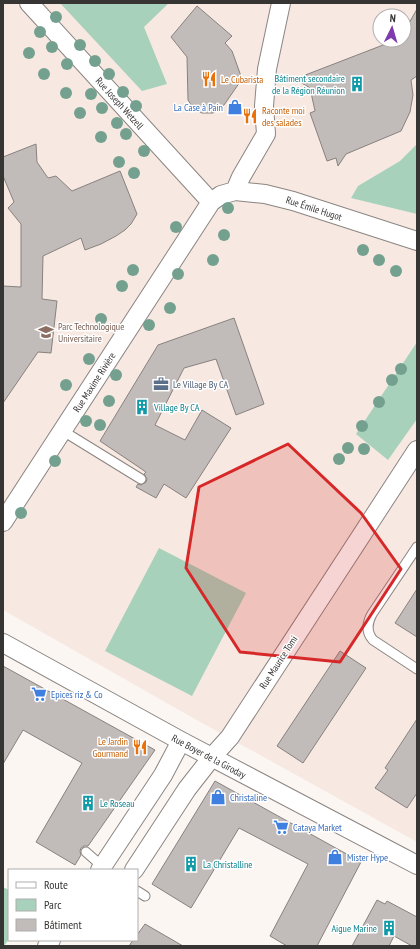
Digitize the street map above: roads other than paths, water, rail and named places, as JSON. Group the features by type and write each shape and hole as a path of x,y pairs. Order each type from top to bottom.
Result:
{"street":[{"name":"Rue Joseph Wetzell","path":"29,3 211,202"},
{"path":"236,191 241,177 266,134 264,106 267,68 281,3"},
{"name":"Rue Émile Hugot","path":"211,202 221,195 236,191 265,194 293,201 417,241"},
{"name":"Rue Maxime Rivière","path":"3,522 211,202"},
{"name":"Rue Maurice Tomi","path":"135,869 187,789 230,737 417,450"},
{"name":"Rue Boyer de la Giroday","path":"3,643 181,741 417,865"},
{"path":"102,868 163,774 181,741"}],"lane":[{"path":"63,431 141,480"},
{"path":"417,548 372,614 369,620 368,630 373,640 417,669"},
{"path":"86,852 102,868"},
{"path":"138,892 145,896"}],"place":[{"name":"Le Cubarista","path":"209,79"},
{"name":"Bâtiment secondaire de la Région Réunion","path":"357,84"},
{"name":"La Case à Pain","path":"235,107"},
{"name":"Raconte moi des salades","path":"250,116"},
{"name":"Parc Technologique Universitaire","path":"46,332"},
{"name":"Le Village By CA","path":"161,384"},
{"name":"Village By CA","path":"142,407"},
{"name":"Epices riz & Co","path":"39,694"},
{"name":"Le Jardin Gourmand","path":"140,747"},
{"name":"Christaline","path":"218,797"},
{"name":"Le Roseau","path":"88,803"},
{"name":"Cataya Market","path":"281,827"},
{"name":"Mister Hype","path":"335,857"},
{"name":"La Christalline","path":"191,864"},
{"name":"Aigue Marine","path":"389,928"}]}
